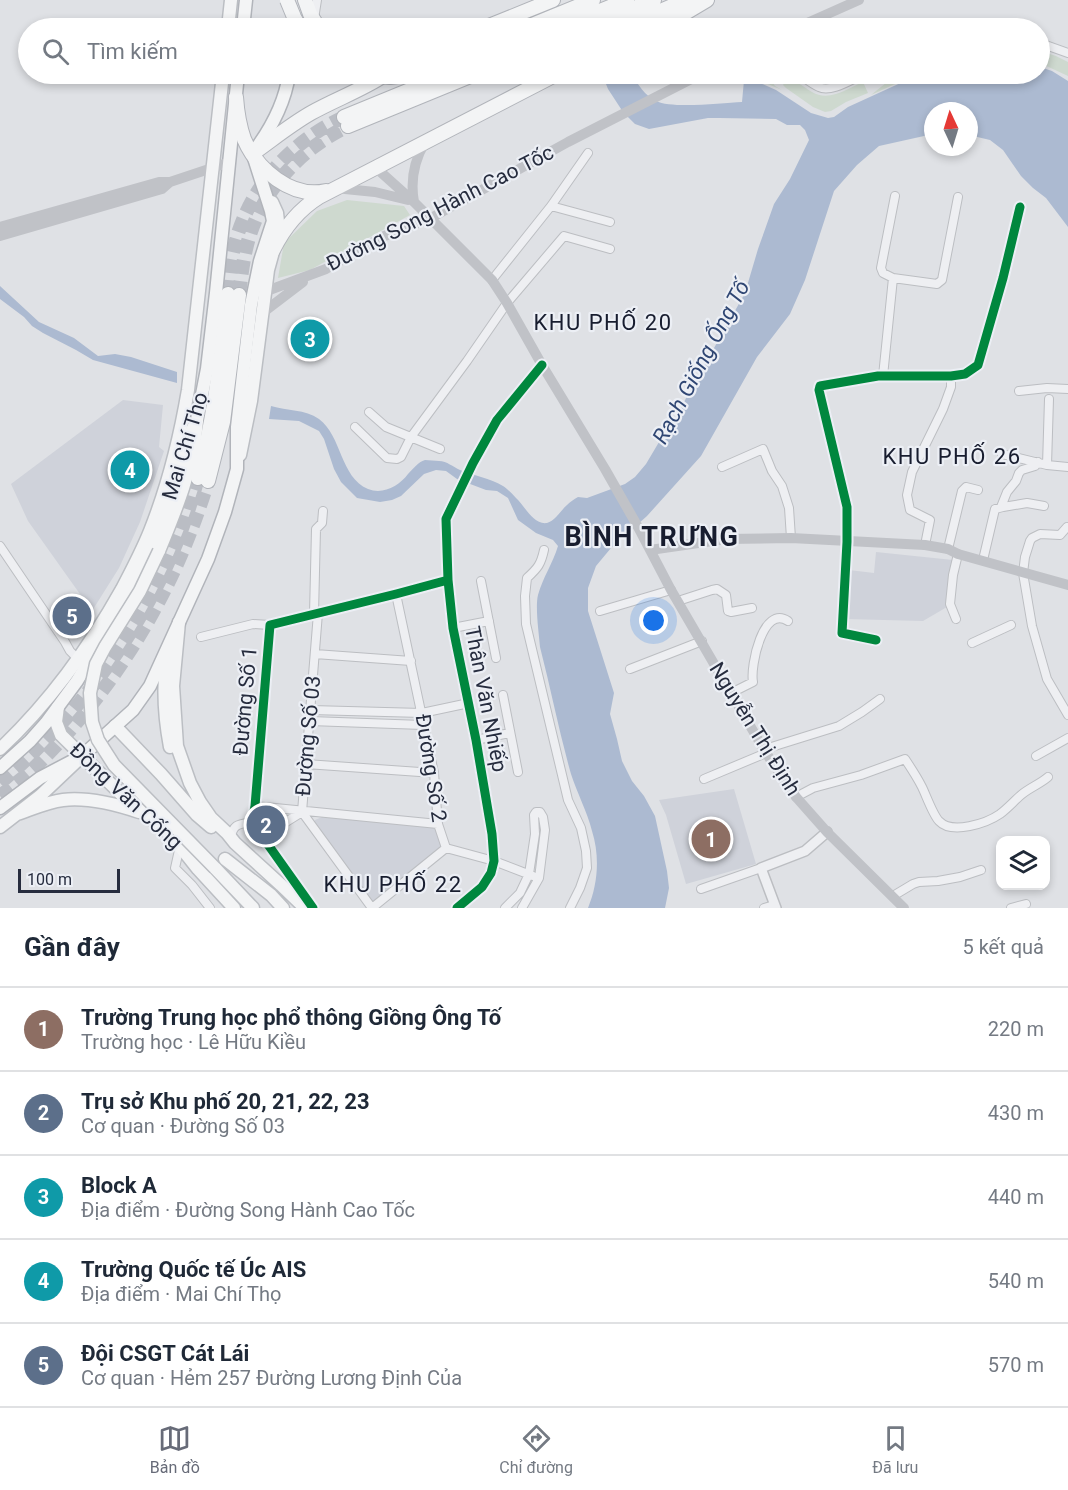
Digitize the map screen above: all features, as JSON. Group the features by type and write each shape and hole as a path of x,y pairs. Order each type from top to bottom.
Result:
{"highway":[{"path":"287,0 295,18"},
{"path":"305,0 313,18"},
{"path":"509,18 553,0"},
{"path":"549,18 593,0"},
{"path":"626,13 654,0"},
{"path":"603,18 686,0"},
{"path":"673,18 705,0"},
{"path":"252,154 302,119 369,84"},
{"path":"427,84 346,121 448,84"},
{"path":"273,250 286,229 309,203 537,84"},
{"path":"236,97 240,128 247,144 252,154 269,172 290,188 301,192 314,193 334,188"},
{"path":"203,479 233,295"}],"main road":[{"path":"229,18 231,0"},
{"path":"244,18 246,0"},
{"path":"295,18 297,0"},
{"path":"818,18 859,0"},
{"name":"Mai Chí Thọ","path":"0,749 35,714 67,676 74,655 111,609 150,532 168,479 188,390 222,84"},
{"name":"Mai Chí Thọ","path":"0,768 46,723 77,681 140,574 162,521 187,440 197,420 207,369 237,84"},
{"path":"0,227 159,182 170,182 252,154 278,112 288,84"},
{"name":"Đường Song Hành Cao Tốc","path":"264,292 326,269 382,237 430,218 568,142 680,84"},
{"path":"414,202 412,179 417,155 425,142"},
{"name":"Mai Chí Thọ","path":"237,469 237,427 251,305 258,268 272,224 265,190 252,154"},
{"path":"375,167 414,202 492,280 542,365"},
{"path":"0,236 162,189 170,182"},
{"path":"334,188 399,196 414,202"},
{"name":"Mai Chí Thọ","path":"0,827 40,796 133,710 145,695 208,559 237,469 251,401 264,292 279,230 276,208 265,190"},
{"name":"Đường Song Hành Cao Tốc","path":"261,314 312,274"},
{"name":"Nguyễn Thị Định","path":"542,365 605,469 731,693 796,797 827,832 904,908"},
{"path":"197,420 196,441 185,481 159,551 140,591 96,664 90,693 92,722 98,740 114,765 252,908"},
{"path":"650,550 726,539 791,538 925,545 1068,585"},
{"path":"179,621 173,686 177,746 187,774 200,802 211,818 277,889 298,908"},
{"path":"170,642 166,663 166,723 177,773 197,814"},
{"name":"Đồng Văn Cống","path":"58,707 56,717 58,731 125,798 164,828 234,908"},
{"name":"Đồng Văn Cống","path":"115,726 197,814 277,889"},
{"name":"Mai Chí Thọ","path":"0,808 40,778 82,756"},
{"path":"17,814 64,800 82,800 119,806 146,815"},
{"path":"225,860 277,889 305,908"},
{"path":"277,889 283,908"}],"street":[{"path":"317,0 317,18"},
{"path":"1050,47 1068,53"},
{"path":"814,84 827,89 842,84"},
{"path":"492,280 588,153"},
{"path":"895,196 881,268 883,273 893,278 937,284 942,280 958,197"},
{"path":"550,206 610,222"},
{"path":"876,640 842,633 848,542 847,507 819,390 820,386 883,376 951,376 964,374 978,364 1004,278 1020,207"},
{"path":"355,427 384,456 392,460 400,457 411,437 507,303 564,236 610,249"},
{"path":"883,376 893,278"},
{"name":"Thân Văn Nhiếp","path":"494,861 492,834 476,740 453,628 448,580 446,519 497,420 542,365"},
{"path":"925,545 930,520 910,510 907,495 912,472 943,409 951,387 951,376"},
{"path":"1018,391 1047,388 1068,389"},
{"path":"1047,465 1049,399"},
{"path":"369,412 386,427 440,449"},
{"path":"722,467 763,449 772,471 782,486 789,508 791,538"},
{"path":"1002,454 1047,465 1068,467"},
{"path":"1001,507 1019,473 1035,466 1038,462"},
{"path":"956,619 950,604 953,551 962,491 966,487 978,490"},
{"path":"983,560 995,509 1027,503 1044,506"},
{"name":"Đường Số 03","path":"262,837 302,812 315,654 315,530 322,523 323,511"},
{"path":"1066,527 1060,535 1040,534 1029,541 1023,573 1032,626 1047,679 1068,715"},
{"path":"0,546 74,655"},
{"path":"544,550 541,563 527,578 526,624 568,800 581,828 586,851 587,868 570,908"},
{"name":"Đường Số 1","path":"252,822 270,625 448,580"},
{"path":"481,581 496,658"},
{"path":"678,601 717,589 726,595 728,611 752,608"},
{"path":"600,611 671,590"},
{"name":"Đường Số 2","path":"372,908 446,848 438,825 434,773 396,594"},
{"path":"731,693 753,682 751,674 754,657 769,622 779,618 788,621"},
{"path":"453,628 489,621"},
{"path":"201,636 253,624 270,625"},
{"path":"972,643 1011,625"},
{"path":"630,669 702,641"},
{"path":"315,654 411,661"},
{"path":"503,695 518,772"},
{"path":"704,779 766,751 839,726 880,699"},
{"path":"311,710 422,713 469,703"},
{"path":"310,721 423,725"},
{"path":"476,740 510,733"},
{"path":"1036,756 1068,738"},
{"path":"796,797 813,788 861,775 905,759 939,821 957,828 980,824 999,815 1022,793 1048,777"},
{"path":"306,764 434,773"},
{"path":"255,806 438,825"},
{"path":"302,812 372,908"},
{"path":"505,908 520,893 529,874 535,834 534,815 540,812 545,830 539,878 522,908"},
{"path":"229,836 237,825 252,822 313,908"},
{"path":"701,889 805,851 827,832"},
{"path":"183,848 179,850 175,868 210,908"},
{"path":"446,848 494,861 539,878"},
{"path":"458,908 482,887 491,873 494,861"},
{"path":"761,867 775,906 764,908"},
{"path":"893,896 919,882 960,877 981,870"},
{"path":"1011,908 1026,904"}],"shaded area":[{"path":"1050,54 1068,62 1068,76 1050,68"},
{"path":"800,84 818,95 825,96 864,84 868,93 825,112 813,107 783,85"},
{"path":"885,84 895,84 871,95"},
{"path":"347,200 404,206 410,215 310,270 278,278 284,243 317,211"},
{"path":"123,400 163,405 159,447 164,451 140,522 119,568 92,611 28,521 11,484"},
{"path":"876,552 953,560 947,607 923,621 845,619 849,570 874,573"},
{"path":"734,789 756,864 686,884 666,815 659,800"},
{"path":"322,817 433,827 437,829 442,845 440,849 372,901 314,823"}],"water":[{"path":"1050,70 1052,71 1068,81 1068,227 1046,198 1021,176 1003,150 990,140 978,137 978,102 924,102 924,136 879,146 857,165 834,191 805,280 790,314 757,357 701,456 647,516 611,548 596,566 588,588 588,611 614,693 610,714 622,761 655,816 669,888 665,908 588,908 597,870 595,841 573,781 540,647 538,595 558,546 553,540 536,533 518,520 508,498 497,491 486,490 457,479 446,471 436,470 424,474 401,496 392,500 380,502 357,498 341,482 319,431 299,421 269,419 271,406 302,412 319,419 327,426 352,475 359,483 374,491 385,490 400,482 420,462 442,461 503,486 533,518 547,523 578,497 587,498 625,484 635,477 646,464 662,437 674,423 745,293 774,204 790,179 809,140 800,125 787,125 776,119 708,118 649,129 635,124 623,112 606,84 638,84 648,96 656,101 673,105 697,105 742,102 744,84 762,84 811,113 828,118 834,117 848,107 898,84 1050,84"},
{"path":"0,286 39,322 74,338 98,356 115,354 131,357 177,372 177,383 93,360 43,333 0,299"}],"tunnel":[{"path":"228,294 232,257 239,230 259,189 272,171 305,140 344,117"},
{"path":"239,295 243,263 253,225 272,190 298,160 330,136 348,126"},
{"path":"0,783 28,758 80,702 126,640 163,573 181,531 198,478"},
{"path":"0,796 35,767 65,736 117,670 140,635 179,560 208,481"}],"cycle path":[{"path":"876,640 842,633 847,507 819,390 820,386 878,376 951,376 965,374 978,365 1003,278 1020,207"},
{"path":"457,908 482,887 491,873 494,861 492,834 476,740 453,628 448,580 446,519 497,420 542,365"},
{"path":"313,908 252,822 270,625 448,580"}],"place":[{"name":"Block A","path":"310,339"},
{"name":"Trường Quốc tế Úc AIS","path":"130,470"},
{"name":"Đội CSGT Cát Lái","path":"72,616"},
{"name":"Trụ sở Khu phố 20, 21, 22, 23","path":"266,825"},
{"name":"Trường Trung học phổ thông Giồng Ông Tố","path":"711,839"}],"district":[{"name":"KHU PHỐ 20","path":"603,322"},
{"name":"KHU PHỐ 26","path":"952,456"},
{"name":"BÌNH TRƯNG","path":"652,537"},
{"name":"KHU PHỐ 22","path":"393,884"}],"water label":[{"name":"Rạch Giống Ống Tố","path":"701,362"}]}
